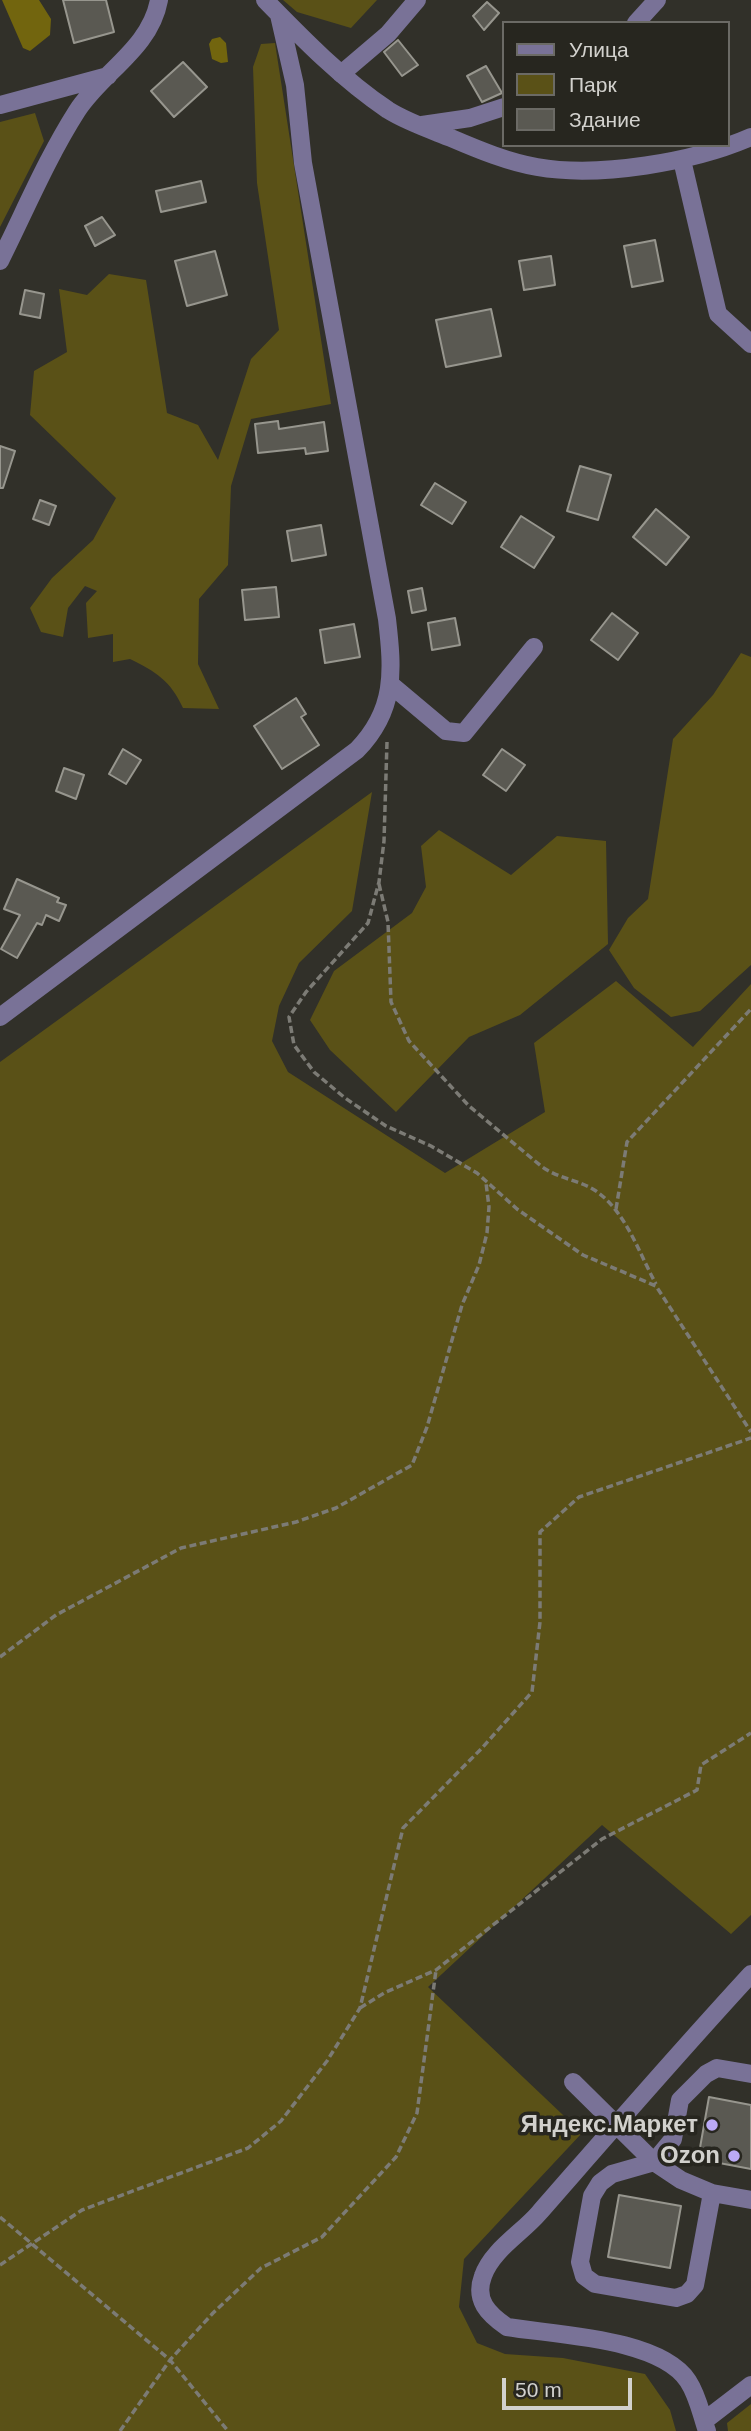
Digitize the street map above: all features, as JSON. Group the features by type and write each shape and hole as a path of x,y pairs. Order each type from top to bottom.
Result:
{"street":[{"path":"0,261 78,110 143,39 156,17 159,0"},
{"path":"265,0 341,74 390,111 488,153 547,169 570,171 682,160 727,147"},
{"path":"341,74 388,34 417,0"},
{"path":"638,21 657,0"},
{"path":"0,1017 357,750 376,731 385,709 392,664 387,619 303,163 295,85 279,15"},
{"path":"0,105 108,76"},
{"path":"422,125 470,118 503,107"},
{"path":"730,146 751,136"},
{"path":"682,160 718,314 751,344"},
{"path":"390,684 446,731 464,733 534,647"},
{"path":"751,1974 535,2217 496,2255 483,2274 479,2294 488,2314 507,2327 643,2349 665,2359 686,2378 696,2396 705,2426 751,2385"},
{"path":"712,2193 695,2285 687,2294 676,2298 595,2284 584,2276 580,2262 592,2196 600,2183 612,2174 654,2162 673,2139 680,2100 706,2074 717,2068 751,2074"},
{"path":"573,2082 618,2123 654,2162 681,2180 712,2193 751,2200"}],"path":[{"path":"376,731 387,742 384,841 379,882 368,923 306,992 289,1017 294,1045 314,1072 345,1098 386,1126 431,1146 486,1181 517,1209 583,1255 656,1286"},
{"path":"379,882 388,922 391,1002 409,1041 469,1106 541,1166 551,1174 594,1190 615,1209 656,1286 751,1432"},
{"path":"615,1209 627,1142 751,1009"},
{"path":"0,1657 55,1615 181,1548 296,1522 336,1508 412,1465 427,1427 462,1305 479,1265 487,1233 489,1207 486,1181"},
{"path":"0,2265 82,2210 248,2148 281,2121 327,2061 360,2008 403,1828 482,1748 532,1692 540,1622 540,1532 579,1497 751,1438"},
{"path":"360,2008 384,1993 436,1970 601,1839 697,1790 701,1765 751,1733"},
{"path":"120,2431 170,2360 261,2268 322,2237 396,2157 416,2113 436,1970"},
{"path":"0,2217 30,2245 170,2360 228,2431"}],"green space":[{"path":"283,0 377,0 351,28 297,12"},
{"path":"275,43 331,404 251,419 231,486 228,565 199,599 198,664 219,709 183,708 168,684 155,673 130,659 113,662 113,634 88,638 86,603 97,591 85,586 68,608 63,637 41,632 30,608 52,578 93,540 116,498 30,415 34,371 67,352 59,289 87,295 109,274 146,280 167,413 198,425 218,460 251,359 279,330 257,183 253,67 261,44"},
{"path":"35,113 44,141 0,227 0,122"},
{"path":"741,653 751,657 751,965 700,1011 671,1017 634,988 609,950 628,918 648,899 673,739 713,695"},
{"path":"372,792 352,911 299,963 279,1006 272,1041 288,1072 445,1173 545,1112 534,1043 616,981 693,1047 751,984 751,1915 731,1934 602,1825 428,1987 582,2133 464,2259 459,2307 477,2343 505,2354 563,2358 645,2374 670,2410 676,2431 0,2431 0,1062"},
{"path":"439,830 511,875 557,836 606,841 608,944 520,1015 469,1037 396,1112 330,1050 310,1020 334,971 412,913 426,887 421,846"},
{"path":"751,2404 751,2431 728,2431 727,2423"}],"shaded area":[{"path":"2,0 39,0 51,19 50,35 30,51 23,48"},
{"path":"220,37 226,43 228,62 221,63 212,59 209,44 212,39"}],"building":[{"path":"63,0 106,0 114,32 74,43"},
{"path":"487,2 499,13 484,30 473,16"},
{"path":"398,40 418,65 402,76 384,52"},
{"path":"183,62 207,87 174,117 151,91"},
{"path":"486,66 502,93 482,102 467,76"},
{"path":"201,181 206,202 161,212 156,191"},
{"path":"102,217 115,235 95,246 85,226"},
{"path":"655,240 663,281 632,287 624,246"},
{"path":"215,251 227,295 187,306 175,261"},
{"path":"551,256 555,285 524,290 519,261"},
{"path":"25,290 44,294 40,318 20,314"},
{"path":"491,309 501,356 446,367 436,320"},
{"path":"278,421 279,429 324,422 328,451 306,454 305,448 258,453 255,424"},
{"path":"0,446 15,451 3,488 0,488"},
{"path":"580,466 611,475 598,520 567,511"},
{"path":"435,483 466,502 452,524 421,505"},
{"path":"40,500 56,506 49,525 33,519"},
{"path":"656,509 689,537 666,565 633,537"},
{"path":"521,516 554,537 534,568 501,547"},
{"path":"321,525 326,555 292,561 287,531"},
{"path":"276,587 279,617 245,620 242,590"},
{"path":"422,588 426,610 412,613 408,591"},
{"path":"612,613 638,633 618,660 591,640"},
{"path":"455,618 460,645 432,650 428,623"},
{"path":"354,624 360,657 325,663 320,630"},
{"path":"296,698 306,714 301,717 319,745 282,769 254,726"},
{"path":"123,749 141,760 126,784 109,774"},
{"path":"502,749 525,765 506,791 483,775"},
{"path":"64,768 84,775 76,799 56,791"},
{"path":"17,879 59,898 57,902 66,905 59,921 46,915 42,925 37,923 17,958 1,949 20,915 4,909"},
{"path":"709,2097 751,2105 751,2169 698,2159"},
{"path":"619,2195 681,2206 670,2268 608,2257"}],"place":[{"name":"Яндекс.Маркет","path":"712,2125"},
{"name":"Ozon","path":"734,2156"}]}
